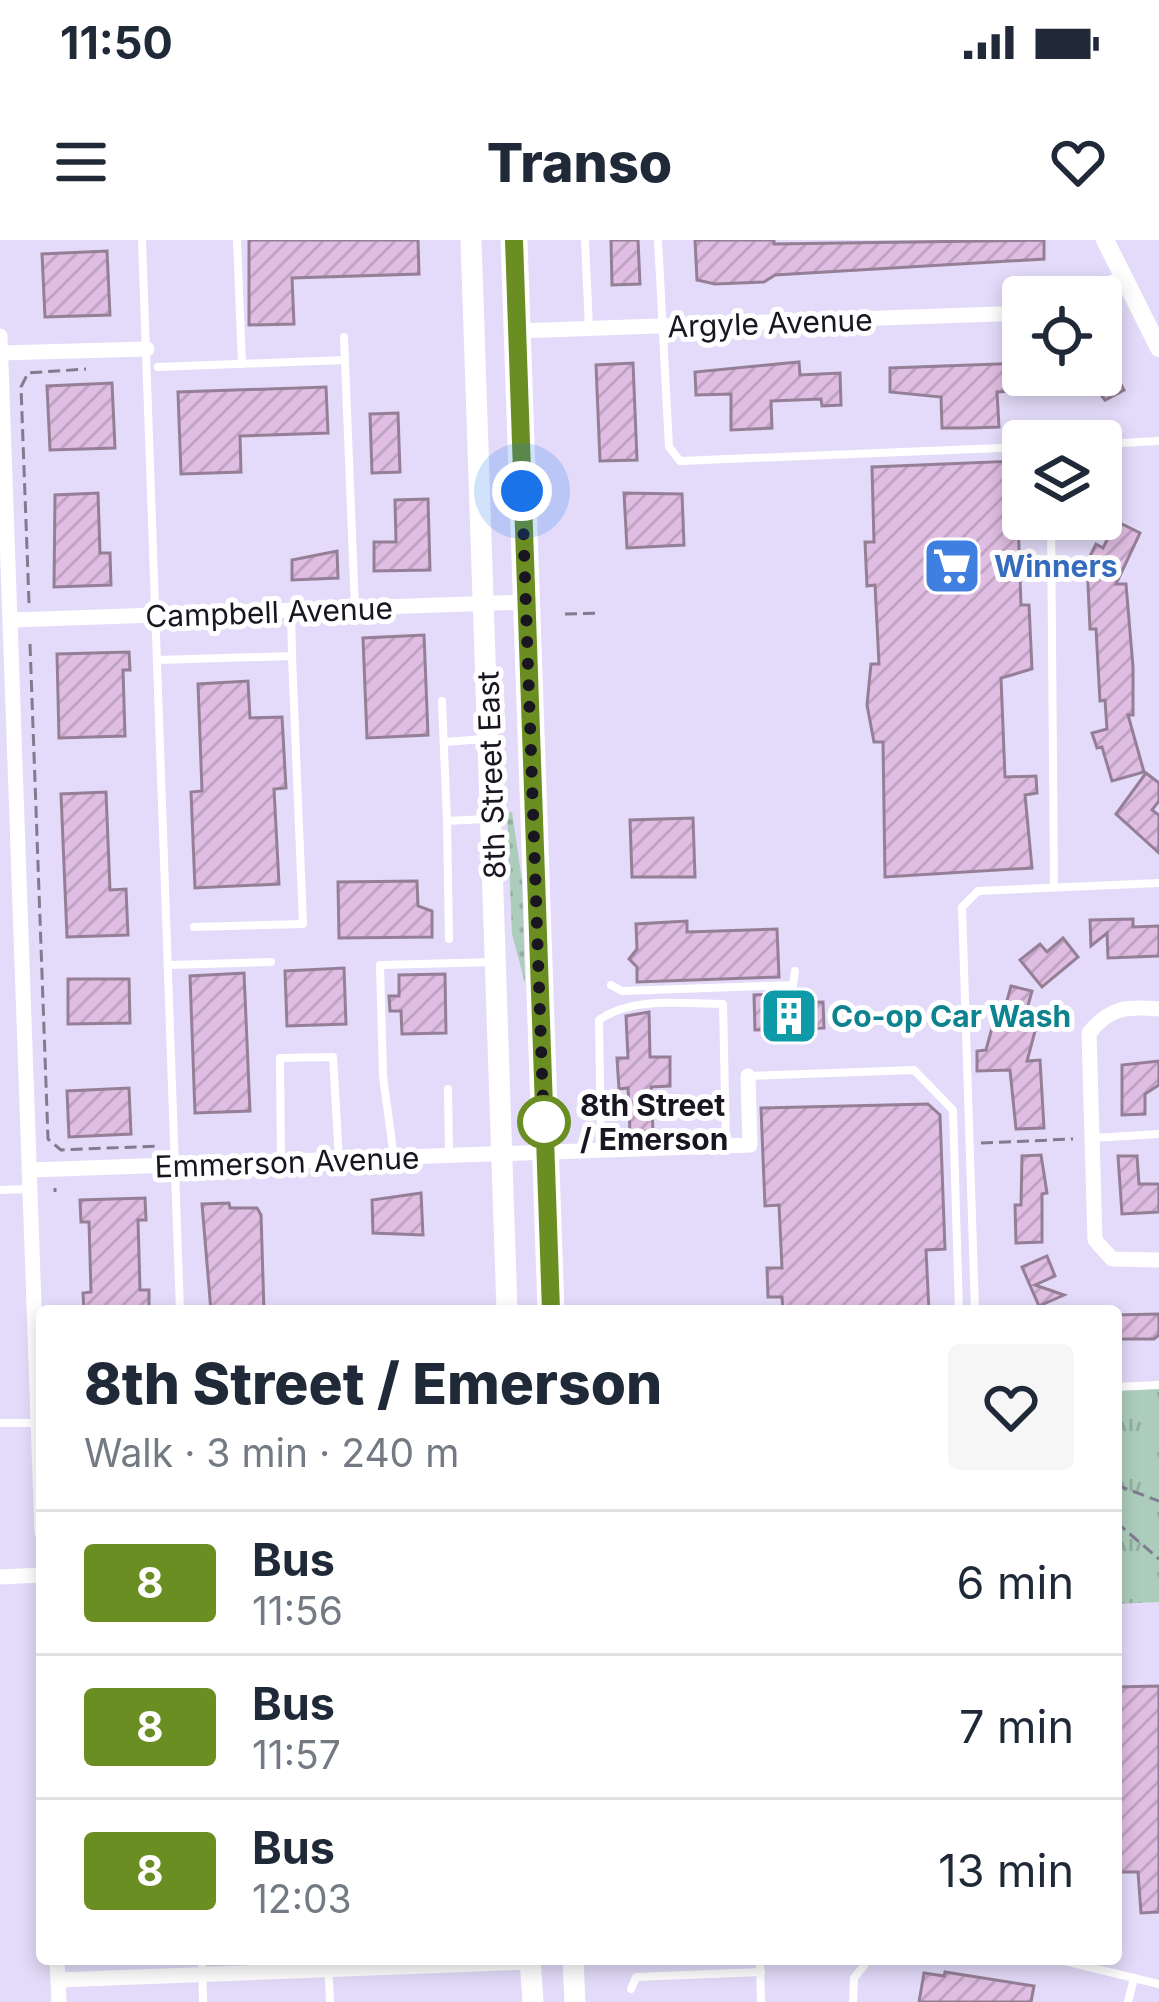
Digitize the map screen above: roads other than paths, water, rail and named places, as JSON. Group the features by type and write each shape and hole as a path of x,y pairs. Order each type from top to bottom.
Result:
{"main road":[{"name":"8th Street East","path":"471,240 507,1305"},
{"name":"8th Street East","path":"514,240 550,1305"},
{"path":"530,1965 533,2002"},
{"path":"573,1965 575,2002"}],"street":[{"path":"1105,240 1119,276"},
{"path":"1122,282 1159,348"},
{"name":"Argyle Avenue","path":"517,331 1002,314"},
{"path":"0,336 12,620 9,836 36,1364"},
{"path":"0,353 147,349"},
{"name":"Campbell Avenue","path":"12,620 526,602"},
{"path":"1159,1009 1130,1006 1105,1013 1089,1033 1086,1139 1095,1240 1112,1259 1159,1259"},
{"path":"726,1146 750,1145 748,1076"},
{"name":"Emmerson Avenue","path":"29,1170 726,1146"},
{"path":"0,1576 36,1575"},
{"path":"57,1965 59,2002"},
{"path":"58,1980 286,1965"}],"lane":[{"path":"142,240 180,1305"},
{"path":"236,240 242,364"},
{"path":"585,240 589,329"},
{"path":"658,240 669,447 680,461 1002,448"},
{"path":"344,337 355,609"},
{"path":"158,367 345,360"},
{"path":"1122,442 1159,441"},
{"path":"1051,540 1054,886"},
{"path":"194,928 303,924 291,611"},
{"path":"158,660 292,656"},
{"path":"442,701 449,939"},
{"path":"444,742 490,739"},
{"path":"447,821 493,818"},
{"path":"975,1305 962,908 978,891 1159,883"},
{"path":"168,965 271,962"},
{"path":"394,1159 383,1076 380,965 496,962"},
{"path":"611,985 622,991 793,985 795,971"},
{"path":"601,1151 599,1020 619,1006 722,1004 726,1146"},
{"path":"281,1162 280,1058 333,1057 339,1160"},
{"path":"748,1076 914,1070 953,1110 959,1305"},
{"path":"448,1089 449,1157"},
{"path":"1086,1139 1159,1134"},
{"path":"0,1190 30,1189"},
{"path":"1122,1387 1159,1385"},
{"path":"0,1423 36,1423"},
{"path":"328,1965 330,2002"},
{"path":"760,1965 761,2002"},
{"path":"853,2002 854,1978 864,1965"},
{"path":"1081,1965 1159,1984"},
{"path":"202,1967 203,2002"},
{"path":"631,1990 636,1977 760,1972"},
{"path":"1128,2002 1134,1978"}],"place":[{"name":"Winners","path":"952,566"},
{"name":"Co-op Car Wash","path":"789,1016"},
{"name":"8th Street / Emerson","path":"544,1122"}]}
